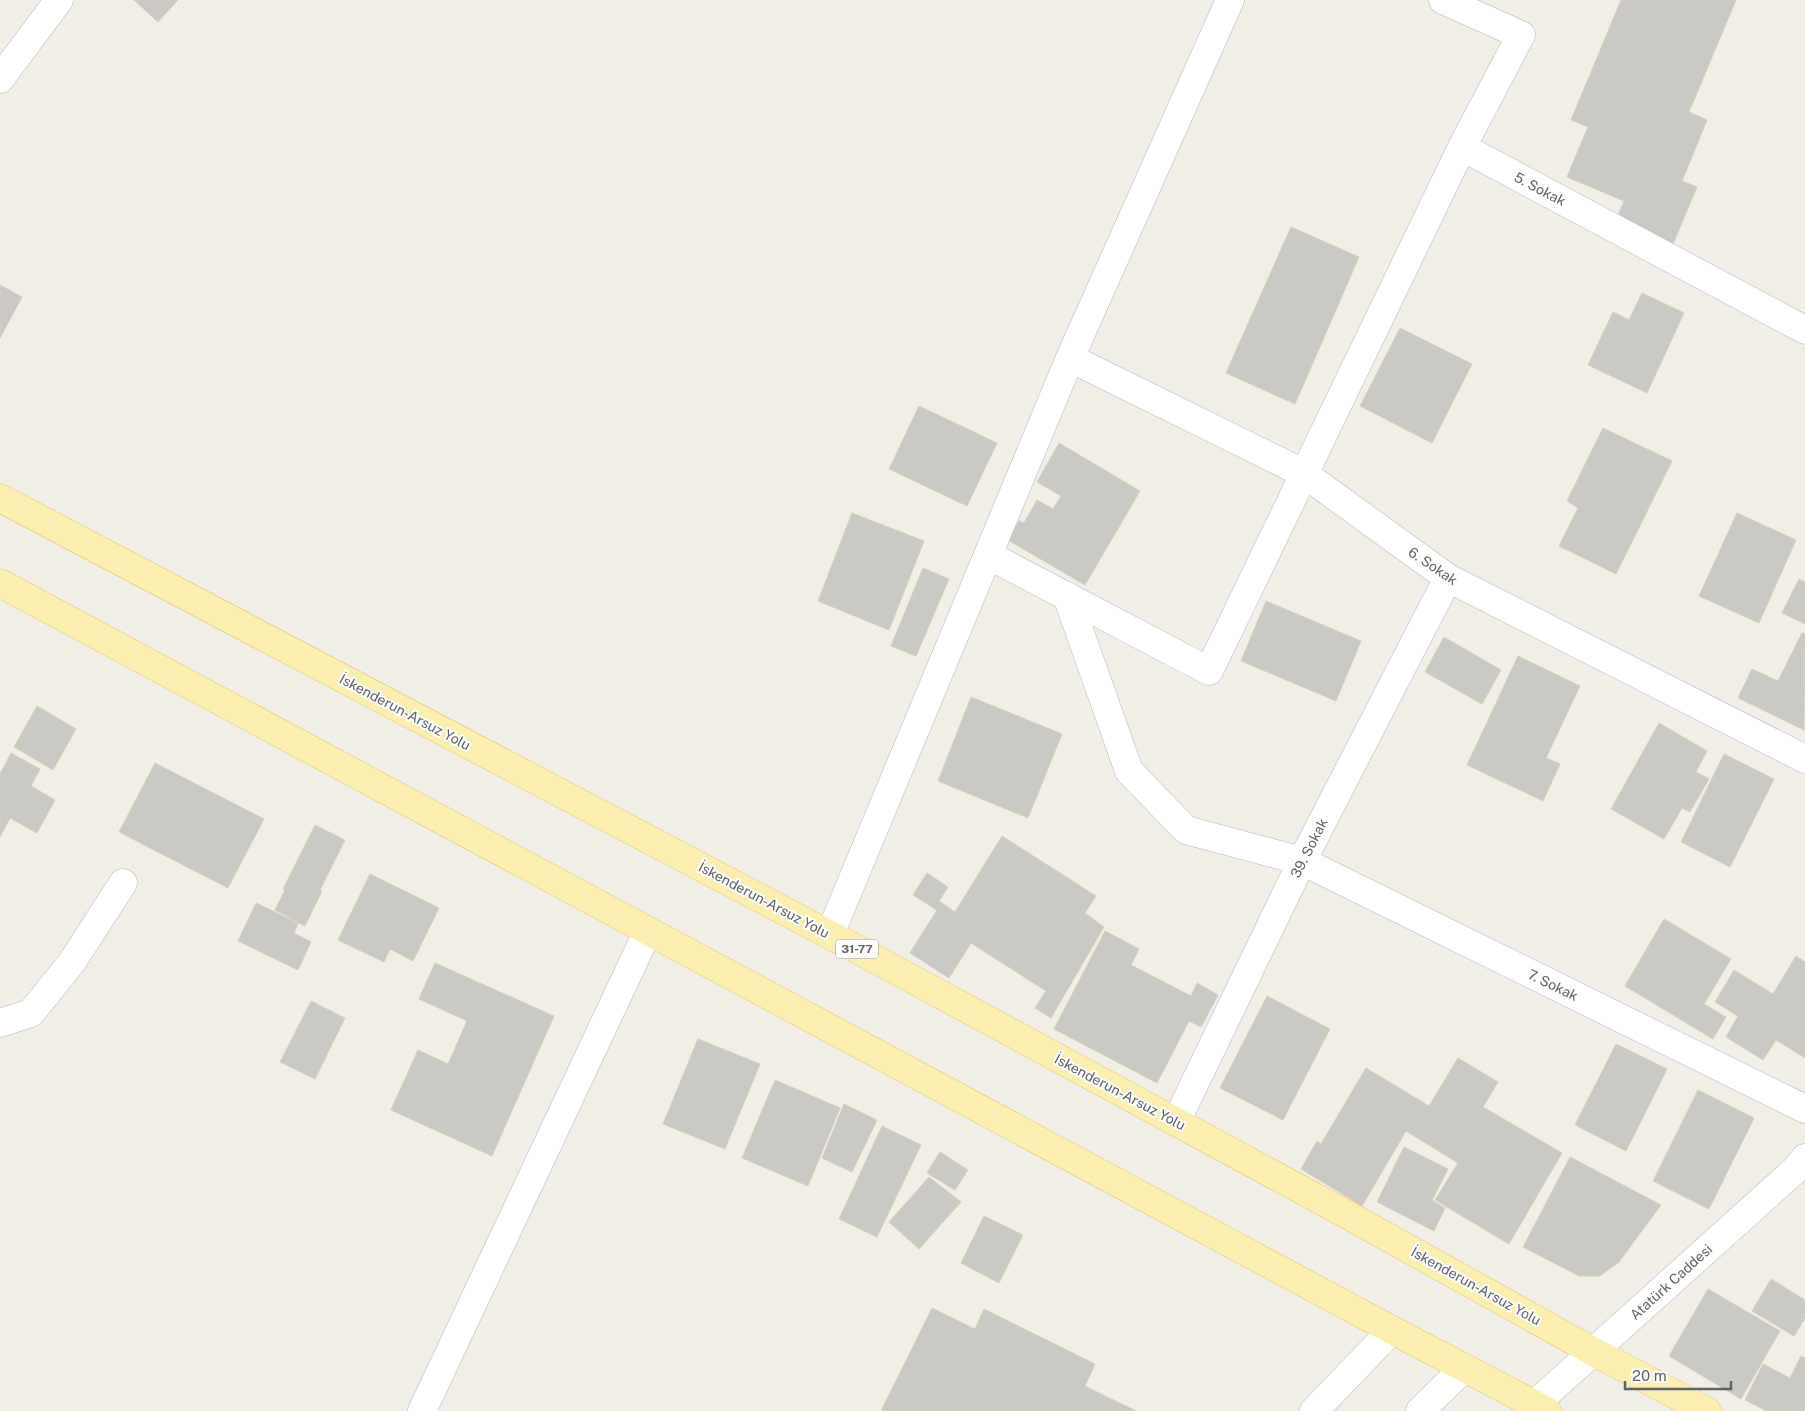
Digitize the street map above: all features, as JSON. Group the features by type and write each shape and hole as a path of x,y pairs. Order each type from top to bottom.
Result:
{"main road":[{"name":"İskenderun-Arsuz Yolu","path":"0,498 830,934 1346,1214 1594,1352 1707,1411"},
{"path":"0,583 1540,1408"}],"street":[{"path":"0,78 59,0"},
{"path":"830,934 1070,358 1230,0"},
{"path":"988,555 1209,671 1462,147 1521,35 1443,0"},
{"name":"5. Sokak","path":"1462,147 1805,330"},
{"name":"6. Sokak","path":"1070,358 1303,473 1448,578 1805,759"},
{"name":"39. Sokak","path":"1176,1122 1302,861 1448,578"},
{"name":"7. Sokak","path":"1066,596 1129,771 1186,830 1302,861 1805,1109"},
{"path":"0,1023 31,1013 72,962 123,883"},
{"path":"422,1411 648,931"},
{"name":"Atatürk Caddesi","path":"1540,1408 1594,1352 1794,1171 1805,1158"},
{"path":"1314,1411 1392,1330"},
{"path":"1420,1411 1464,1368"}],"building":[{"path":"134,0 178,0 158,22"},
{"path":"1621,0 1736,0 1689,112 1707,120 1682,181 1697,187 1673,244 1616,220 1624,201 1567,177 1588,127 1571,120"},
{"path":"1291,227 1359,257 1295,404 1226,373"},
{"path":"0,285 22,297 0,338"},
{"path":"1642,293 1684,313 1647,393 1588,365 1613,312 1629,320"},
{"path":"1400,328 1472,364 1432,443 1360,406"},
{"path":"919,406 997,443 967,506 889,469"},
{"path":"1603,428 1672,461 1616,574 1559,546 1578,508 1567,501"},
{"path":"1059,443 1140,491 1085,585 1008,540 1019,521 1024,523 1037,500 1053,509 1061,496 1037,482"},
{"path":"852,513 924,541 889,630 818,601"},
{"path":"1737,513 1796,540 1759,623 1699,596"},
{"path":"923,568 949,579 916,656 891,646"},
{"path":"1799,579 1805,582 1805,624 1782,613"},
{"path":"1266,601 1361,641 1336,701 1241,661"},
{"path":"1802,633 1805,634 1804,730 1738,698 1752,669 1778,681"},
{"path":"1444,637 1501,670 1482,704 1425,672"},
{"path":"1518,656 1580,686 1546,758 1560,764 1543,801 1467,765"},
{"path":"971,697 1062,734 1028,818 938,781"},
{"path":"37,706 76,729 53,770 14,747"},
{"path":"1659,723 1707,751 1696,772 1709,779 1690,812 1682,808 1664,839 1611,809"},
{"path":"11,753 40,769 31,786 55,800 37,833 10,818 0,837 0,774"},
{"path":"1724,754 1774,779 1730,867 1681,842"},
{"path":"155,763 264,819 228,888 119,832"},
{"path":"315,825 345,840 320,890 322,891 305,926 275,910 285,890 283,889"},
{"path":"1002,836 1096,896 1085,913 1104,927 1051,1018 1035,1008 1046,991 971,943 949,978 910,953 937,910 913,895 927,873 948,887 939,901 955,912"},
{"path":"370,874 439,908 413,961 390,949 384,962 338,940"},
{"path":"256,903 298,923 294,933 311,942 298,970 238,941"},
{"path":"1664,919 1731,959 1704,1004 1726,1017 1713,1039 1625,986"},
{"path":"1105,931 1139,949 1131,965 1191,996 1197,983 1218,995 1201,1027 1189,1021 1157,1083 1054,1029"},
{"path":"1796,956 1805,962 1805,1058 1776,1040 1763,1060 1726,1037 1738,1016 1715,1002 1734,970 1773,994"},
{"path":"435,963 554,1016 492,1156 391,1110 418,1050 448,1064 467,1021 419,999"},
{"path":"1267,996 1330,1029 1283,1120 1220,1088"},
{"path":"311,1001 345,1018 315,1079 280,1062"},
{"path":"698,1039 760,1064 725,1149 663,1124"},
{"path":"1616,1044 1667,1069 1626,1151 1575,1125"},
{"path":"1458,1058 1498,1082 1483,1107 1562,1153 1509,1244 1435,1200 1458,1163 1406,1131 1362,1206 1301,1169 1317,1141 1321,1144 1366,1068 1429,1106"},
{"path":"775,1080 840,1108 808,1186 742,1158"},
{"path":"1698,1090 1754,1118 1709,1209 1653,1181"},
{"path":"844,1104 877,1120 852,1172 822,1158"},
{"path":"882,1126 921,1145 877,1237 839,1219"},
{"path":"1404,1147 1448,1169 1432,1200 1445,1208 1434,1231 1377,1202"},
{"path":"940,1152 968,1170 955,1190 927,1173"},
{"path":"1570,1157 1661,1205 1619,1262 1600,1276 1579,1276 1523,1247"},
{"path":"929,1177 961,1202 919,1249 889,1222"},
{"path":"984,1216 1023,1235 999,1283 961,1263"},
{"path":"1771,1279 1805,1300 1805,1318 1794,1336 1752,1311"},
{"path":"1708,1289 1780,1331 1741,1399 1669,1356"},
{"path":"932,1308 975,1329 984,1309 1095,1364 1085,1386 1136,1411 881,1411"},
{"path":"1801,1356 1805,1358 1805,1411 1767,1411 1745,1400 1763,1364 1790,1378"}]}
